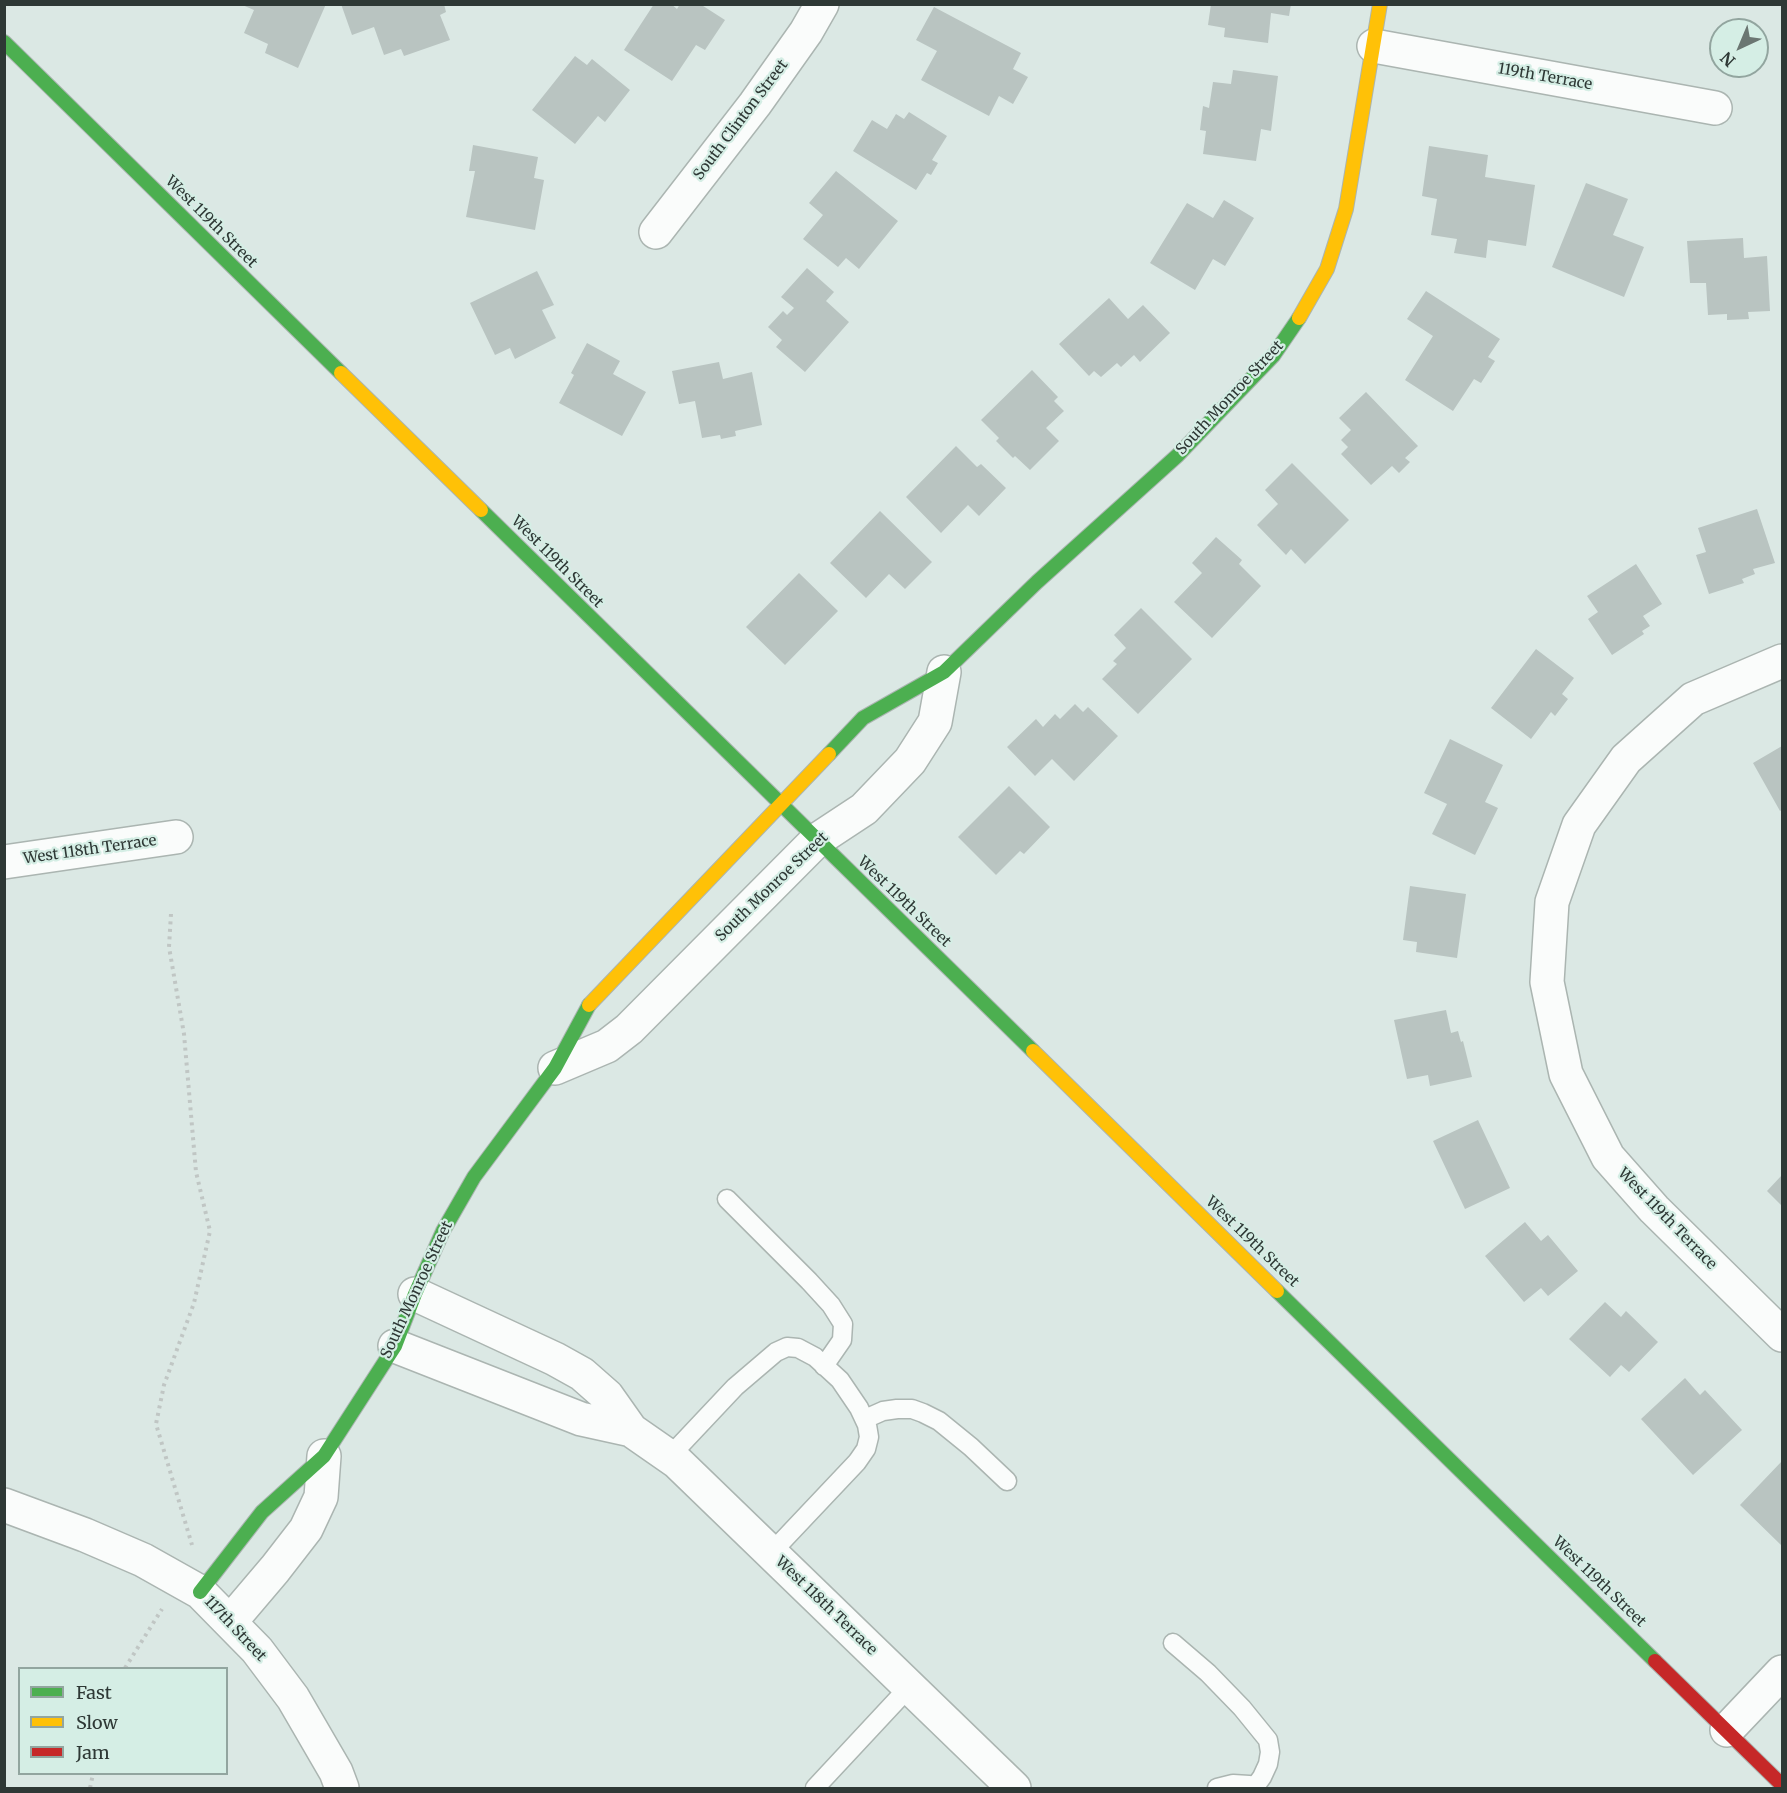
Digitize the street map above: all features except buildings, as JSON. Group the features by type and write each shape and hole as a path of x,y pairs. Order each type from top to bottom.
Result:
{"main road":[{"name":"South Monroe Street","path":"189,1586 262,1512 324,1456 394,1346 442,1232 474,1177 555,1068 586,1008 863,718 944,672 1037,582 1178,455 1272,356 1300,317 1327,269 1346,209 1380,4"},
{"name":"West 119th Street","path":"4,42 1782,1785"}],"street":[{"name":"South Clinton Street","path":"656,232 755,104 806,32 822,4"},
{"name":"119th Terrace","path":"1374,46 1715,108"},
{"name":"West 119th Terrace","path":"1782,661 1694,699 1626,759 1579,825 1552,902 1547,982 1566,1074 1608,1157 1654,1209 1782,1335"},
{"name":"South Monroe Street","path":"555,1068 607,1046 629,1029 817,840 864,809 910,761 935,722 944,672"},
{"name":"West 118th Terrace","path":"4,862 176,837"},
{"name":"West 118th Terrace","path":"415,1294 555,1359 582,1374 607,1396 631,1430 670,1456 1012,1788"},
{"name":"West 118th Terrace","path":"394,1346 581,1419 631,1430"},
{"name":"South Monroe Street","path":"230,1622 306,1528 321,1497 324,1456"},
{"name":"117th Street","path":"4,1505 143,1560 189,1586 230,1622 257,1650 293,1698 336,1772 342,1788"},
{"path":"1727,1730 1782,1672"}],"lane":[{"path":"728,1199 809,1281 831,1305 843,1324 842,1340 824,1366"},
{"path":"670,1456 735,1388 776,1352 787,1347 798,1348 815,1357 840,1380 865,1419 869,1437 866,1449 857,1462 771,1553"},
{"path":"865,1419 883,1411 897,1409 912,1409 923,1413 939,1422 971,1447 1007,1481"},
{"path":"1173,1643 1208,1673 1242,1708 1268,1740 1270,1752 1268,1764 1255,1788 1249,1785 1233,1784 1217,1788"},
{"path":"815,1788 909,1686"}],"path":[{"path":"126,1667 189,1586 195,1553 156,1424 165,1385 194,1303 210,1231 196,1172 184,1034 169,947 171,914"}],"traffic: fast":[{"path":"4,42 341,373"},
{"path":"829,754 863,718 944,672 1037,582 1178,455 1273,356 1299,318"},
{"path":"481,510 1033,1051"},
{"path":"200,1592 262,1512 324,1456 395,1346 443,1231 474,1177 555,1068 589,1005"},
{"path":"1277,1291 1655,1661"}],"traffic: slow":[{"path":"1299,318 1327,269 1346,209 1380,4"},
{"path":"341,373 481,510"},
{"path":"589,1005 829,754"},
{"path":"1033,1051 1277,1291"}],"traffic: jam":[{"path":"1655,1661 1782,1785"}]}
